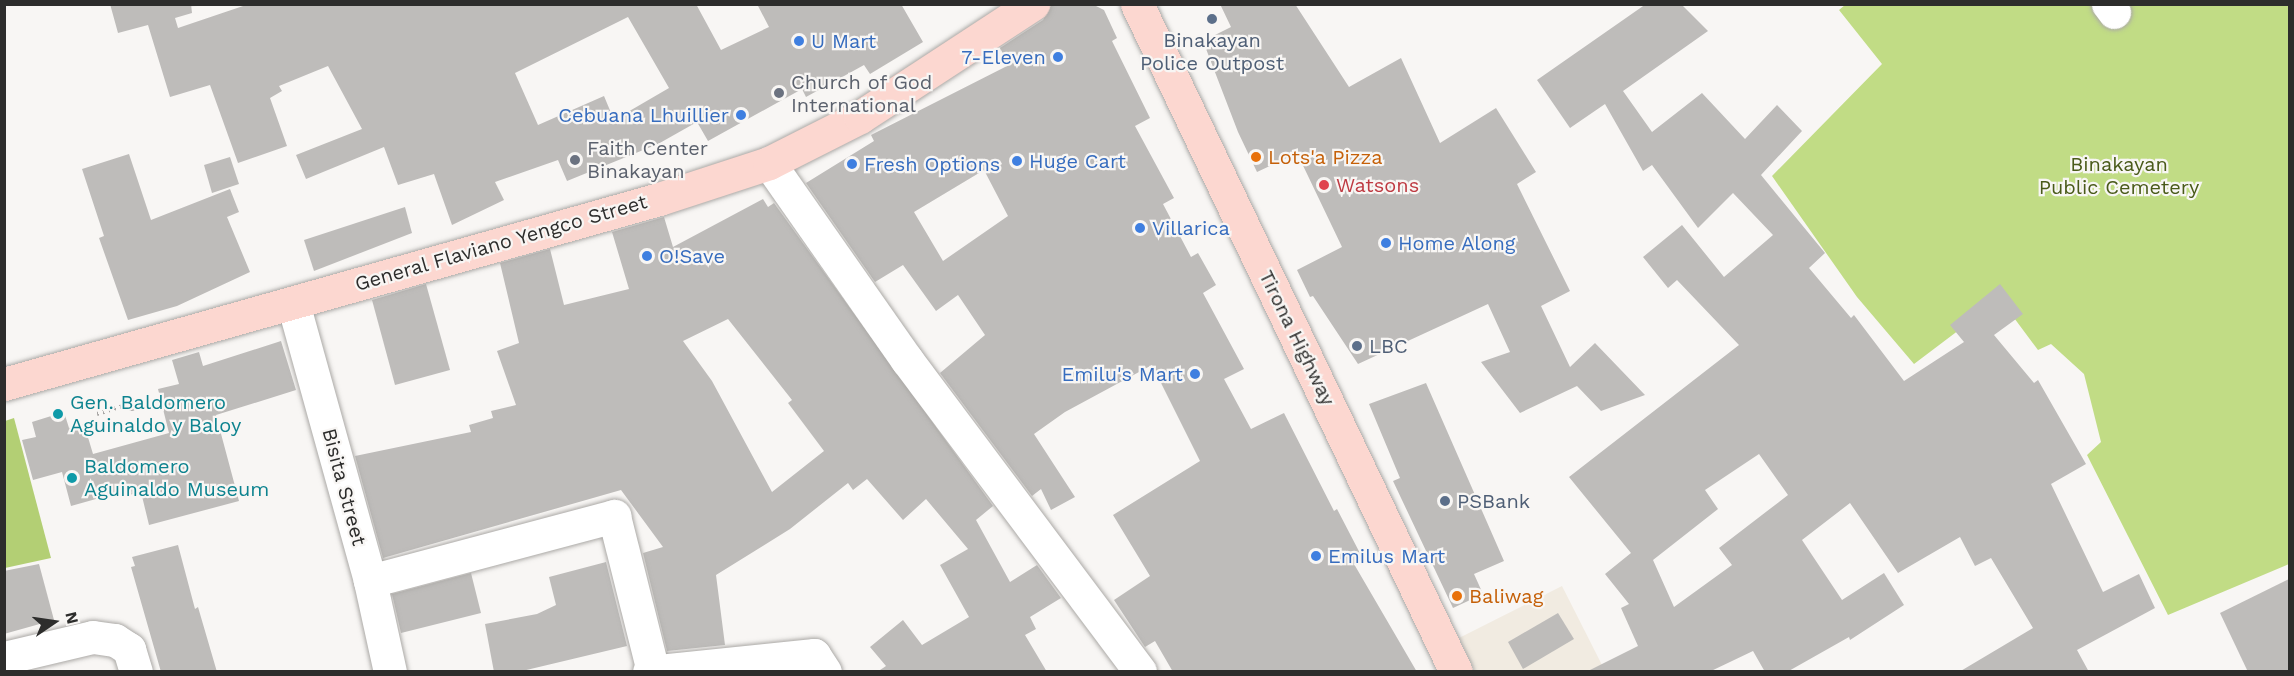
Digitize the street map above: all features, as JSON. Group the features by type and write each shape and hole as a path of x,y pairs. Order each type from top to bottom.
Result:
{"main road":[{"name":"General Flaviano Yengco Street","path":"4,384 293,303 404,269 659,199 769,163 870,111 1033,4"},
{"name":"Tirona Highway","path":"1137,4 1456,672"}],"street":[{"path":"769,163 907,360 1140,672"},
{"name":"Bisita Street","path":"293,303 370,581 390,672"},
{"path":"370,581 614,516 653,671"},
{"path":"4,658 93,637 115,640 129,649 136,672"},
{"path":"648,672 814,656 825,672"}],"path":[{"path":"97,414 127,405"}],"shaded area":[{"path":"1562,586 1602,665 1590,671 1475,671 1459,638"}],"green space":[{"name":"Binakayan Public Cemetery","path":"1845,5 2289,5 2289,564 2168,615 2087,455 2101,442 2084,374 2051,344 2038,350 2000,299 1914,364 1857,297 1772,176 1882,64 1839,10"},
{"path":"14,418 51,558 5,568 5,421"}],"building":[{"path":"110,4 191,4 192,13 175,18 178,28 249,4 696,4 721,50 769,27 757,4 901,4 923,42 870,74 864,65 806,97 802,89 708,141 697,122 658,144 567,181 558,160 495,182 504,200 452,225 434,174 398,185 384,147 306,179 296,155 362,129 328,66 279,86 282,91 270,98 287,146 238,163 210,85 170,97 148,25 118,33","holes":["628,17 669,88 614,120 604,96 538,125 515,73"]},
{"path":"1092,4 1104,10 1117,38 1112,41 1150,118 1135,126 1174,198 1163,204 1191,257 1198,253 1216,285 1203,293 1244,369 1224,379 1251,429 1284,413 1334,511 1337,509 1363,559 1354,564 1417,672 1173,672 1155,641 1145,647 1114,600 1150,576 1113,515 1200,461 1152,365 1065,412 1034,434 1075,497 1051,510 1041,489 1032,496 940,373 985,335 958,295 936,311 903,265 875,282 806,183 874,141 871,135 1009,65 1000,48 1043,20 1051,6","holes":["984,170 1008,216 943,261 914,212"]},
{"path":"1220,4 1295,4 1349,87 1401,58 1440,143 1496,108 1536,172 1517,184 1570,291 1541,306 1570,367 1595,343 1645,395 1601,411 1577,386 1520,413 1481,362 1510,352 1488,304 1358,364 1313,296 1310,297 1297,270 1342,247 1297,153 1257,172 1238,132 1203,41 1231,27"},
{"path":"1646,4 1681,4 1708,31 1623,91 1652,132 1702,93 1745,139 1777,105 1802,131 1761,175 1825,253 1809,268 1851,318 1854,315 1904,381 1964,342 1950,325 2000,284 2023,314 1994,335 2034,383 2038,380 2086,464 2051,484 2103,592 2139,574 2155,608 2077,650 2089,672 1959,672 2033,628 1991,558 1975,566 1960,537 1898,573 1850,503 1802,540 1842,600 1884,573 1904,605 1850,640 1849,637 1787,672 1765,672 1753,651 1709,672 1586,672 1638,646 1621,608 1629,604 1605,574 1631,553 1569,477 1739,345 1677,280 1668,288 1643,257 1682,225 1724,277 1773,235 1733,193 1698,228 1652,165 1643,171 1605,104 1570,128 1537,80","holes":["1759,454 1788,495 1719,548 1732,565 1674,607 1653,560 1718,509 1705,490"]},
{"path":"129,154 151,220 230,189 239,212 227,217 250,272 177,306 128,320 99,238 104,236 82,169"},
{"path":"230,157 239,184 212,193 204,165"},
{"path":"763,199 768,207 774,203 993,506 976,520 1010,582 1037,565 1061,598 1030,617 1036,629 1025,635 1047,672 877,672 886,666 870,647 903,620 922,645 969,617 940,565 968,549 926,499 903,520 867,479 853,490 848,483 790,529 716,575 725,645 667,651 643,553 663,547 621,490 383,558 355,456 471,432 469,425 493,418 491,411 516,405 497,351 519,343 500,263 550,249 564,305 629,289 612,232 664,217 673,247","holes":["728,319 792,400 788,403 824,451 772,492 712,381 683,341"]},
{"path":"405,207 412,233 314,271 304,240"},
{"path":"426,284 450,370 395,385 372,300"},
{"path":"281,341 296,390 216,415 239,501 149,525 141,492 129,495 128,490 71,506 62,472 33,480 22,440 36,437 32,422 64,412 69,428 84,424 93,454 169,433 158,389 179,384 172,360 199,352 203,366"},
{"path":"1426,383 1504,561 1474,574 1483,594 1453,608 1393,481 1400,478 1369,404"},
{"path":"178,545 195,609 198,607 217,672 161,672 131,567 135,566 132,557"},
{"path":"606,562 627,646 518,672 494,672 485,624 537,614 556,605 549,577"},
{"path":"39,564 54,620 4,634 4,571"},
{"path":"471,573 481,613 401,633 392,594"},
{"path":"2289,579 2289,672 2248,672 2220,613"},
{"path":"1558,613 1574,639 1523,669 1508,642"}],"place":[{"name":"Binakayan Police Outpost","path":"1212,19"},
{"name":"U Mart","path":"799,41"},
{"name":"7-Eleven","path":"1058,57"},
{"name":"Church of God International","path":"779,93"},
{"name":"Cebuana Lhuillier","path":"741,115"},
{"name":"Lots'a Pizza","path":"1256,157"},
{"name":"Faith Center Binakayan","path":"575,160"},
{"name":"Huge Cart","path":"1017,161"},
{"name":"Fresh Options","path":"852,164"},
{"name":"Watsons","path":"1324,185"},
{"name":"Villarica","path":"1140,228"},
{"name":"Home Along","path":"1386,243"},
{"name":"O!Save","path":"647,256"},
{"name":"LBC","path":"1357,346"},
{"name":"Emilu's Mart","path":"1195,374"},
{"name":"Gen. Baldomero Aguinaldo y Baloy","path":"58,414"},
{"name":"Baldomero Aguinaldo Museum","path":"72,478"},
{"name":"PSBank","path":"1445,501"},
{"name":"Emilus Mart","path":"1316,556"},
{"name":"Baliwag","path":"1457,596"}]}
